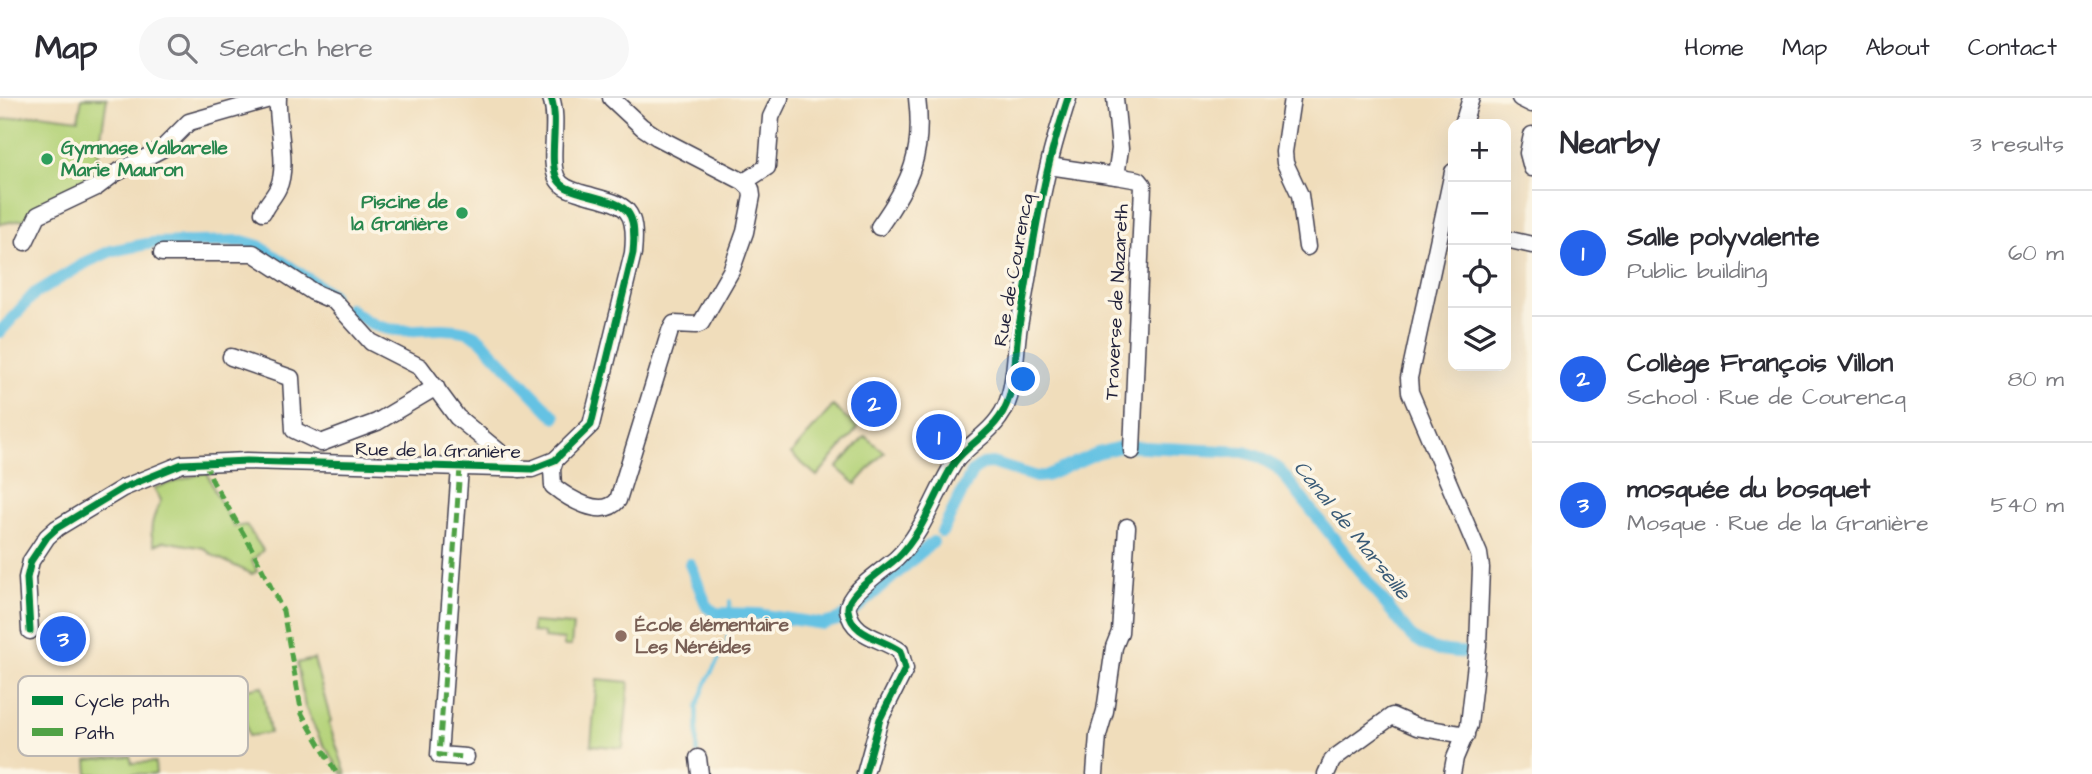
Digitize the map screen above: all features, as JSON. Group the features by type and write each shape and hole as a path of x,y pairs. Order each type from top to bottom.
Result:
{"street":[{"path":"25,242 38,215 97,187 114,174 162,149 189,122 276,98 282,136 281,176 279,188 263,212"},
{"name":"Rue de la Granière","path":"30,631 27,578 31,561 47,537 97,502 161,471 182,464 247,461 520,469 544,466 555,460 591,425 633,253 635,231 631,215 624,208 564,187 559,181 554,166 555,109 551,98"},
{"path":"555,460 552,469 553,486 566,497 604,509 612,507 618,500 670,331 674,324 701,323 732,271 745,232 752,196 751,189 744,182 657,137 611,98"},
{"path":"744,182 767,167 771,117 780,98"},
{"path":"879,227 901,194 917,158 920,124 917,98"},
{"name":"Rue de Courencq","path":"864,774 880,719 905,669 900,651 862,632 850,615 854,593 879,575 903,552 955,462 999,419 1005,407 1049,166 1068,98"},
{"path":"1049,166 1116,176 1120,149 1115,98"},
{"path":"1292,98 1284,152 1285,163 1300,195 1307,247"},
{"path":"1465,119 1471,98"},
{"path":"1520,98 1532,104"},
{"path":"1532,135 1528,153 1532,169"},
{"name":"Traverse de Nazareth","path":"1116,176 1139,180 1143,185 1132,445"},
{"path":"1448,226 1409,386 1479,554 1481,568 1477,655 1469,725 1455,758 1452,774"},
{"path":"1511,240 1532,244"},
{"path":"162,253 253,253 313,292 334,301 371,342 420,367 457,417 520,469"},
{"path":"230,357 291,379 294,430 321,443 377,422 436,387"},
{"path":"460,468 439,755 466,757"},
{"path":"1095,774 1098,735 1105,711 1114,647 1120,632 1127,527"},
{"path":"1326,774 1337,756 1392,716 1417,727 1466,735"}],"green space":[{"name":"Gymnase Valbarelle Marie Mauron","path":"82,98 107,98 98,156 92,163 97,181 35,209 26,219 0,224 0,120 40,114 78,119"},
{"path":"833,406 858,428 817,476 791,454"},
{"path":"865,436 884,452 856,484 837,468"},
{"path":"207,472 234,527 246,525 263,550 252,561 257,571 252,574 212,555 204,548 164,541 155,545 152,528 161,500 154,488"},
{"path":"532,622 573,625 571,646 564,646 564,640 544,638 544,633 532,632"},
{"path":"314,659 331,721 329,724 346,774 343,774 320,739 305,707 297,663"},
{"path":"597,679 629,682 623,748 591,745"},
{"path":"262,686 270,733 248,736 248,689"},
{"path":"130,756 132,763 155,762 156,774 88,774 87,760"}],"waterway":[{"name":"Canal de Marseille","path":"0,332 34,294 87,262 111,251 152,243 242,241 259,246 332,295"},
{"name":"Canal de Marseille","path":"349,308 365,320 393,330 451,329 468,332 480,339 555,417"},
{"name":"Canal de Marseille","path":"942,532 972,472 983,464 992,463 1036,477 1046,476 1097,453 1124,446 1244,452 1278,468 1410,635 1432,648 1473,653"},
{"name":"Canal de Marseille","path":"690,564 707,607 716,613 757,614 823,624 838,620 857,608 933,542"},
{"path":"697,753 697,707 708,679 727,645 730,601"}],"marked path":[{"path":"205,462 213,482 249,543 283,611 302,714 337,774"},
{"path":"460,468 439,755 466,757"}],"cycle path":[{"path":"30,631 27,578 31,561 47,537 57,528 123,488 182,464 247,461 532,469 555,460 591,425 633,253 633,224 630,215 617,204 571,190 558,180 554,163 551,98"},
{"path":"865,774 880,719 905,669 900,651 855,626 848,610 849,604 866,582 906,548 954,463 983,436 1005,408 1012,386 1019,326 1040,204 1068,98"}],"place":[{"name":"Gymnase Valbarelle Marie Mauron","path":"47,159"},
{"name":"Piscine de la Granière","path":"462,213"},
{"name":"Collège François Villon","path":"874,404"},
{"name":"Salle polyvalente","path":"939,437"},
{"name":"École élémentaire Les Néréides","path":"621,636"},
{"name":"mosquée du bosquet","path":"63,639"}]}
